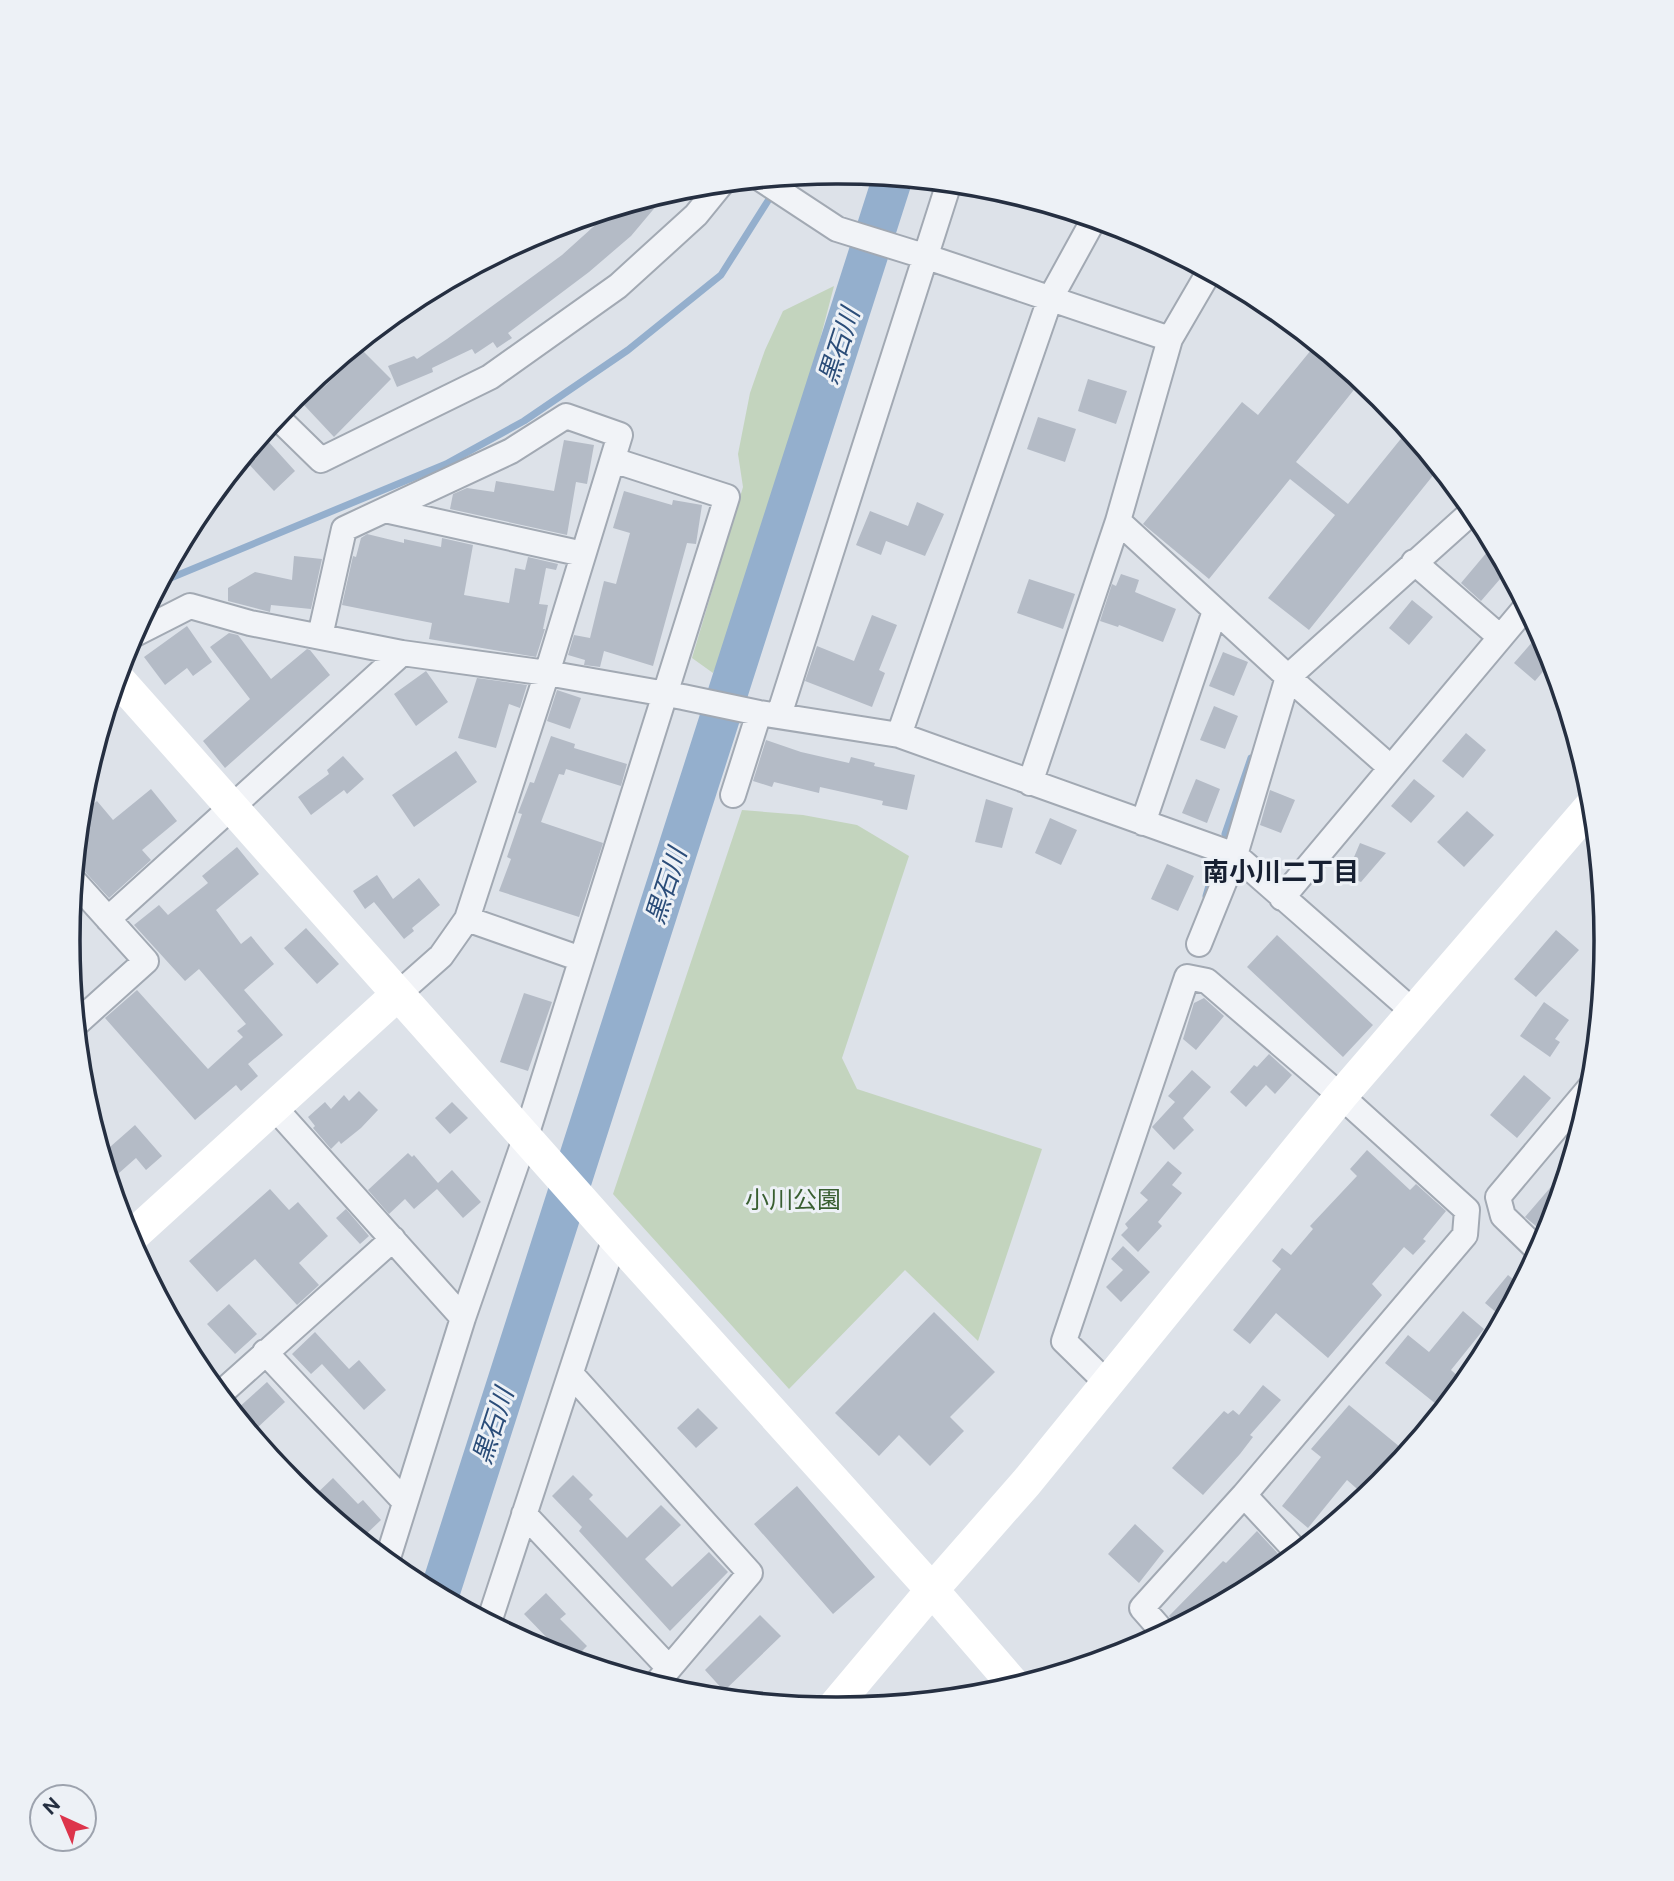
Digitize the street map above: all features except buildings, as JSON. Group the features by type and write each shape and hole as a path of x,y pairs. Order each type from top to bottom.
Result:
{"street":[{"path":"773,187 837,229 1170,339"},
{"path":"733,795 927,257 946,192"},
{"path":"285,424 321,460 490,377 618,286 696,215 713,195"},
{"path":"898,735 1050,299 1089,228"},
{"path":"1030,783 1118,521 1170,339 1205,279"},
{"path":"138,1230 441,956 467,919 547,673 620,435 566,416 511,451 344,529 320,636"},
{"path":"390,1551 463,1318 532,1143 581,959 675,696 727,497 613,460"},
{"path":"385,510 583,554"},
{"path":"1199,944 1235,855 1288,677 1465,518"},
{"path":"1118,521 1391,768"},
{"path":"1414,562 1500,637"},
{"path":"149,627 190,606 250,623 402,653 547,673 761,713 898,735 1235,855 1415,1013"},
{"path":"1143,822 1216,611"},
{"path":"1282,898 1519,615"},
{"path":"108,919 402,653"},
{"path":"125,687 1007,1677"},
{"path":"842,1697 1026,1483 1341,1096 1583,816"},
{"path":"82,890 146,961 85,1016"},
{"path":"467,919 581,959"},
{"path":"1108,1384 1064,1341 1188,977 1207,981 1341,1096 1467,1210 1465,1234 1244,1495 1142,1608 1157,1625"},
{"path":"1530,1242 1503,1216 1498,1197 1576,1103"},
{"path":"273,1106 463,1318"},
{"path":"492,1614 615,1238"},
{"path":"227,1387 393,1239"},
{"path":"265,1352 405,1502"},
{"path":"571,1374 750,1573 663,1676"},
{"path":"1244,1495 1291,1546"},
{"path":"524,1514 661,1676"}],"green space":[{"path":"834,286 798,424 739,618 713,673 692,658 743,487 738,454 750,393 765,350 783,311"},
{"name":"小川公園","path":"742,810 803,815 857,825 909,856 842,1058 857,1089 1042,1149 978,1341 905,1270 789,1389 613,1194"}],"waterway":[{"name":"黒石川","path":"442,1586 890,186"},
{"path":"174,576 446,464 524,421 628,350 721,275 777,187"},
{"path":"1225,834 1251,758"},
{"path":"1206,896 1215,865"}],"district":[{"name":"南小川二丁目","path":"1281,872"}]}
